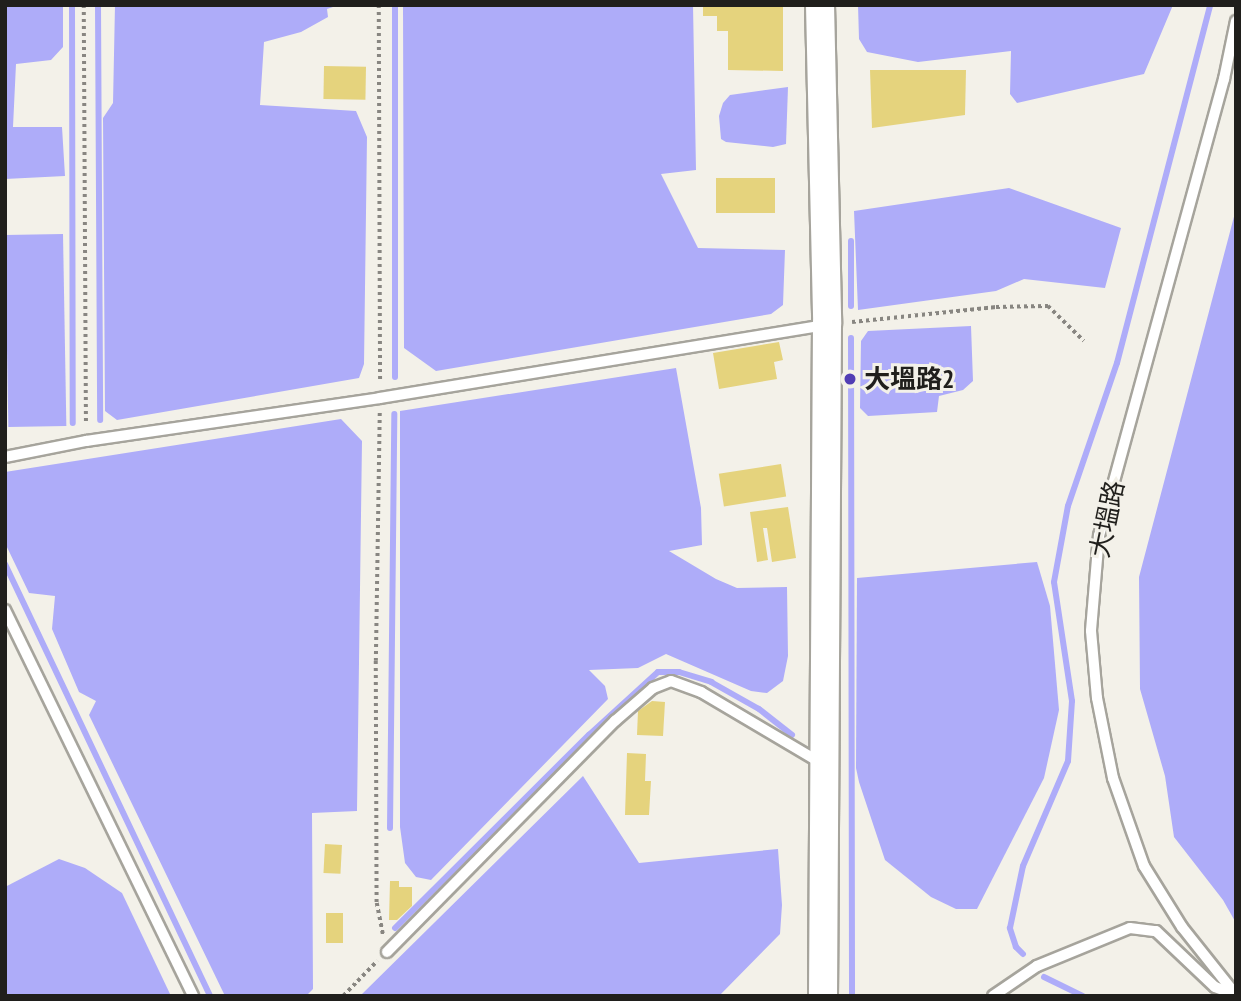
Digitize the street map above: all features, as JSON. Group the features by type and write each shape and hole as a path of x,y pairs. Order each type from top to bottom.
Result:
{"street":[{"path":"820,5 827,324 823,996"}],"lane":[{"name":"大塭路","path":"1236,21 1224,79 1099,535 1091,631 1097,698 1113,778 1144,866 1182,927 1236,995"},
{"path":"5,457 86,441 380,398 827,324"},
{"path":"5,610 193,996"},
{"path":"387,951 615,720 653,688 671,681 701,692 823,764"},
{"path":"993,996 1037,966 1130,928 1156,931 1215,987 1236,995"}],"path":[{"path":"84,5 86,441"},
{"path":"343,996 387,951 377,889 379,5"},
{"path":"827,324 996,307 1048,306 1084,341"}],"water":[{"path":"5,5 63,5 63,47 51,60 16,64 13,127 62,127 65,176 5,179"},
{"path":"115,5 339,5 327,9 328,17 301,32 264,42 260,105 356,111 367,137 364,364 359,378 117,420 105,411 103,118 113,103"},
{"path":"403,5 693,5 696,170 661,174 698,248 785,250 783,305 771,314 436,371 404,348"},
{"path":"858,5 1173,5 1144,74 1017,103 1010,94 1011,51 918,62 867,52 859,39"},
{"path":"788,87 786,144 773,147 726,142 721,139 719,116 723,103 730,95"},
{"path":"1009,188 1121,228 1105,288 1024,279 996,291 858,310 854,211"},
{"path":"1236,209 1236,923 1223,900 1174,837 1165,776 1140,689 1139,577"},
{"path":"63,234 66,426 8,427 5,235"},
{"path":"971,326 973,381 963,390 939,396 937,412 868,416 860,408 861,341 868,331"},
{"path":"676,368 701,508 702,545 669,551 716,579 737,588 787,587 788,656 783,681 767,693 751,691 666,654 638,668 589,670 605,686 608,699 431,880 416,877 405,863 400,827 400,411"},
{"path":"341,419 362,441 357,811 312,813 313,989 306,996 225,996 89,715 96,701 79,692 52,629 55,596 29,593 5,543 5,472"},
{"path":"1037,562 1050,606 1059,710 1044,778 977,909 956,909 931,897 885,860 859,782 856,768 857,578"},
{"path":"583,776 639,863 778,849 782,905 780,934 719,996 360,996"},
{"path":"59,859 85,868 122,893 171,996 5,996 5,887"}],"building":[{"path":"703,5 783,5 783,71 728,70 728,31 717,31 717,16 703,16"},
{"path":"324,66 366,67 365,100 323,99"},
{"path":"870,70 966,70 965,115 872,128"},
{"path":"716,178 775,178 775,213 716,213"},
{"path":"779,342 783,360 774,362 777,379 719,389 713,353"},
{"path":"781,464 786,497 724,506 719,474"},
{"path":"788,507 796,558 772,562 767,528 763,528 768,560 757,562 750,512"},
{"path":"652,701 665,702 663,736 637,735 638,711"},
{"path":"627,753 646,754 645,781 651,781 649,815 625,815"},
{"path":"325,844 342,845 340,874 323,873"},
{"path":"390,881 399,881 399,887 412,887 412,906 397,920 389,920"},
{"path":"326,913 343,913 343,943 326,943"}],"waterway":[{"path":"72,5 73,423"},
{"path":"98,5 100,420"},
{"path":"395,5 395,377"},
{"path":"1023,954 1016,947 1010,928 1023,866 1068,761 1072,701 1054,582 1068,506 1117,363 1210,5"},
{"path":"851,241 851,306"},
{"path":"851,338 852,996"},
{"path":"390,828 394,414"},
{"path":"5,564 210,996"},
{"path":"395,928 589,735 658,672 679,672 711,682 759,709 792,735"},
{"path":"1044,977 1083,996"}],"place":[{"name":"大塭路2","path":"850,379"}]}
